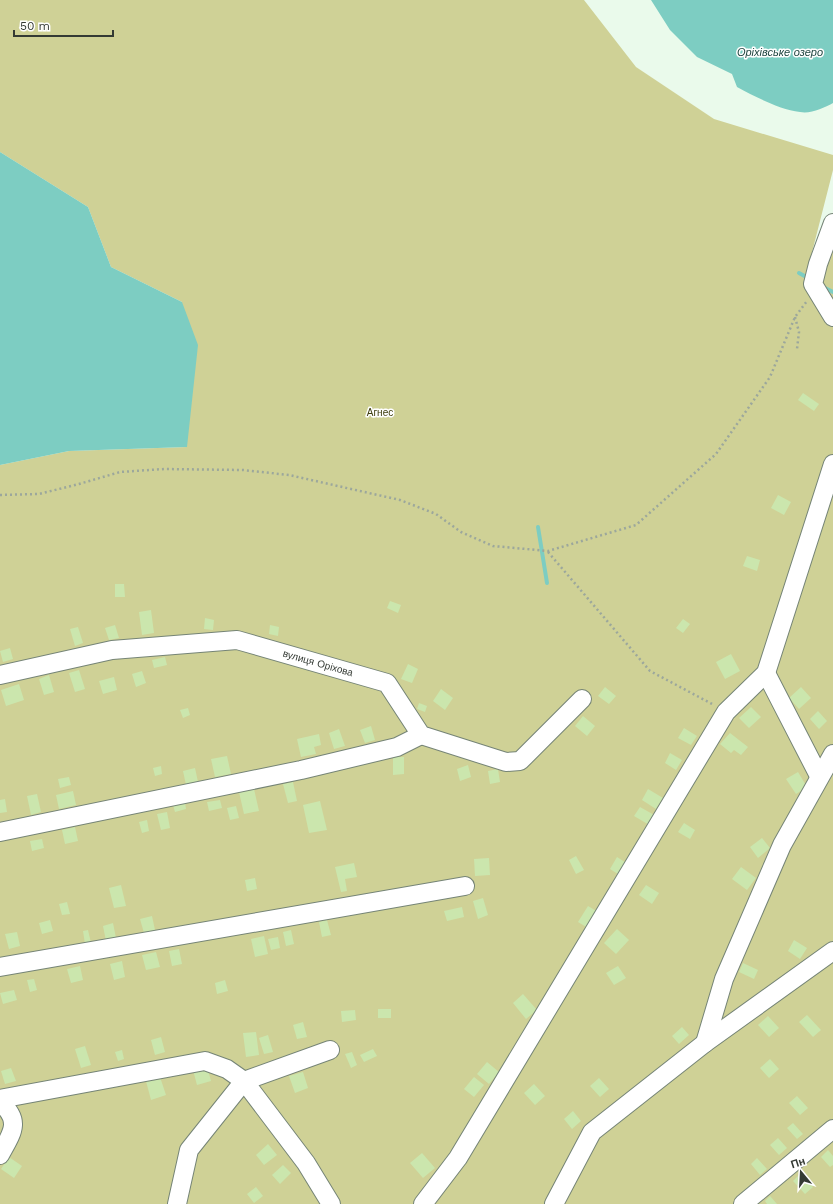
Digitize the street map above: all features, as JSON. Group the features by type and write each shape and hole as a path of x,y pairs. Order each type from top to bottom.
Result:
{"lane":[{"path":"833,223 812,284 833,317"},
{"path":"423,1204 458,1158 726,712 766,673 833,464"},
{"name":"вулиця Оріхова","path":"0,675 112,650 236,640 387,683 421,735"},
{"path":"766,673 819,776"},
{"path":"0,832 301,770 397,747 421,735 506,762 520,762 582,699"},
{"path":"706,1044 727,972 782,845 819,776 833,754"},
{"path":"0,967 465,886"},
{"path":"554,1204 560,1196 592,1132 706,1044 833,951"},
{"path":"177,1204 188,1150 244,1081 330,1050"},
{"path":"0,1101 205,1061 228,1069 244,1081 306,1163 331,1204"},
{"path":"0,1101 11,1111 14,1126 0,1155"},
{"path":"743,1204 833,1129"}],"path":[{"path":"0,495 39,494 120,472 164,469 227,470 281,474 400,500 436,514 461,532 493,546 548,552 636,525 716,454 770,377 795,317 816,290"},
{"path":"795,317 799,332 798,349"},
{"path":"548,552 650,671 726,712"}],"green space":[{"name":"Агнес","path":"0,0 584,0 636,67 714,119 833,155 833,170 807,272 833,230 833,1204 0,1204 0,465 69,451 187,447 182,302 111,267 88,207 0,152"}],"water":[{"name":"Оріхівське озеро","path":"651,0 833,0 833,103 822,109 800,112 759,99 737,87 732,74 697,57 670,30"},
{"path":"0,152 88,207 111,267 182,302 198,345 187,447 69,451 0,465"}],"building":[{"path":"803,393 819,404 814,411 798,400"},
{"path":"778,495 791,502 784,515 771,508"},
{"path":"747,556 760,560 757,571 743,566"},
{"path":"115,584 124,584 125,597 115,597"},
{"path":"390,601 401,605 398,613 387,608"},
{"path":"151,610 154,633 142,635 139,612"},
{"path":"205,618 214,620 213,630 204,629"},
{"path":"683,619 690,624 683,633 676,628"},
{"path":"115,625 119,638 109,640 105,628"},
{"path":"270,625 279,627 278,636 269,634"},
{"path":"78,627 83,643 75,646 70,629"},
{"path":"10,648 13,659 3,662 0,651"},
{"path":"731,654 740,671 725,679 716,662"},
{"path":"165,657 167,665 154,668 152,660"},
{"path":"408,664 418,669 412,683 401,679"},
{"path":"79,670 85,689 75,692 69,673"},
{"path":"142,671 146,683 136,687 132,674"},
{"path":"49,675 54,692 44,695 39,679"},
{"path":"114,677 117,690 103,694 99,681"},
{"path":"19,684 24,700 6,706 1,690"},
{"path":"605,687 616,696 609,704 598,696"},
{"path":"801,687 811,698 799,709 789,698"},
{"path":"441,689 453,698 445,710 433,701"},
{"path":"419,703 427,706 425,712 417,709"},
{"path":"751,707 761,717 749,728 739,718"},
{"path":"188,708 190,715 183,718 180,710"},
{"path":"818,711 827,721 819,729 810,719"},
{"path":"583,716 595,726 587,736 575,726"},
{"path":"371,726 375,740 365,743 360,730"},
{"path":"684,728 697,736 691,745 678,738"},
{"path":"339,729 345,746 334,749 329,733"},
{"path":"730,733 748,747 741,755 734,750 731,753 720,744"},
{"path":"319,734 321,745 314,747 316,754 301,757 297,739"},
{"path":"670,753 682,760 676,770 665,763"},
{"path":"227,756 231,774 215,777 211,759"},
{"path":"393,757 404,757 404,774 393,775"},
{"path":"468,765 471,777 460,781 457,769"},
{"path":"161,766 162,774 155,776 153,768"},
{"path":"195,768 198,782 186,785 183,771"},
{"path":"498,769 500,782 490,784 488,771"},
{"path":"798,772 807,787 796,794 786,779"},
{"path":"69,777 71,785 60,788 58,779"},
{"path":"293,782 297,801 288,803 283,784"},
{"path":"254,789 259,811 244,814 239,792"},
{"path":"648,789 663,798 656,809 642,800"},
{"path":"73,791 76,805 59,809 56,795"},
{"path":"37,794 41,812 31,815 27,796"},
{"path":"5,799 7,812 0,813 0,800"},
{"path":"220,800 222,808 209,811 207,802"},
{"path":"320,801 327,830 309,833 303,805"},
{"path":"185,802 186,809 175,812 173,805"},
{"path":"236,806 239,818 230,820 227,808"},
{"path":"640,807 656,816 651,826 634,816"},
{"path":"167,812 170,828 161,830 157,814"},
{"path":"147,820 149,831 142,833 139,822"},
{"path":"684,823 695,830 690,839 678,832"},
{"path":"75,827 78,841 65,844 62,830"},
{"path":"762,838 770,848 758,858 750,847"},
{"path":"42,839 44,848 32,851 30,841"},
{"path":"576,856 584,870 576,874 569,860"},
{"path":"617,857 628,864 621,876 610,869"},
{"path":"489,858 490,875 475,876 474,859"},
{"path":"354,863 357,877 345,879 347,891 341,892 335,867"},
{"path":"741,867 756,878 747,890 732,879"},
{"path":"255,878 257,889 247,891 245,880"},
{"path":"121,885 126,906 114,908 109,888"},
{"path":"646,885 659,893 652,904 639,895"},
{"path":"483,898 488,915 478,919 473,901"},
{"path":"67,902 70,914 62,915 59,904"},
{"path":"588,906 598,912 588,928 578,922"},
{"path":"462,907 464,917 447,921 444,911"},
{"path":"152,916 155,930 144,933 140,919"},
{"path":"50,920 53,931 42,934 39,923"},
{"path":"327,920 331,935 322,937 319,922"},
{"path":"113,923 116,938 106,941 103,926"},
{"path":"617,929 629,940 616,954 604,943"},
{"path":"88,930 91,943 85,944 83,931"},
{"path":"291,930 294,944 286,946 283,932"},
{"path":"17,932 20,946 9,949 5,934"},
{"path":"264,936 268,954 255,957 251,939"},
{"path":"278,937 280,948 271,950 268,939"},
{"path":"794,940 807,948 800,959 788,951"},
{"path":"179,949 182,964 172,966 169,951"},
{"path":"156,952 160,967 146,970 142,955"},
{"path":"122,961 125,977 114,980 110,964"},
{"path":"743,963 758,970 754,979 739,972"},
{"path":"80,966 83,980 71,983 67,969"},
{"path":"618,966 626,978 614,985 606,973"},
{"path":"34,979 37,990 30,992 27,980"},
{"path":"225,980 228,991 217,994 215,983"},
{"path":"14,990 17,1000 3,1004 0,993"},
{"path":"523,994 537,1010 526,1019 513,1003"},
{"path":"378,1009 391,1009 391,1018 378,1018"},
{"path":"355,1010 356,1020 342,1022 341,1011"},
{"path":"807,1015 821,1030 813,1037 799,1022"},
{"path":"768,1016 779,1028 769,1037 758,1025"},
{"path":"303,1022 307,1037 297,1039 293,1025"},
{"path":"682,1027 689,1035 679,1044 672,1036"},
{"path":"256,1032 259,1055 246,1057 243,1033"},
{"path":"268,1035 273,1052 264,1054 259,1038"},
{"path":"161,1037 165,1052 155,1055 151,1040"},
{"path":"85,1046 91,1065 81,1068 75,1049"},
{"path":"373,1049 377,1056 364,1062 360,1055"},
{"path":"122,1050 124,1059 118,1061 115,1052"},
{"path":"352,1052 357,1065 351,1068 345,1054"},
{"path":"770,1059 779,1069 769,1078 760,1068"},
{"path":"487,1062 499,1072 489,1084 477,1074"},
{"path":"207,1066 211,1081 197,1085 193,1070"},
{"path":"11,1068 16,1081 5,1084 1,1071"},
{"path":"303,1072 308,1088 295,1093 289,1076"},
{"path":"160,1077 166,1095 151,1100 146,1081"},
{"path":"474,1077 484,1085 474,1097 464,1089"},
{"path":"599,1078 609,1089 600,1097 590,1086"},
{"path":"534,1084 545,1096 535,1105 524,1093"},
{"path":"797,1096 808,1108 800,1115 789,1103"},
{"path":"573,1111 581,1121 572,1129 564,1119"},
{"path":"793,1123 803,1134 797,1139 787,1128"},
{"path":"778,1138 787,1148 779,1155 770,1145"},
{"path":"268,1144 277,1155 264,1165 256,1155"},
{"path":"828,1150 833,1156 833,1165 830,1167 821,1157"},
{"path":"422,1153 435,1168 423,1178 410,1163"},
{"path":"9,1157 22,1166 14,1178 1,1169"},
{"path":"757,1158 767,1169 760,1175 751,1164"},
{"path":"283,1165 291,1173 280,1184 272,1175"},
{"path":"801,1173 813,1187 805,1194 793,1181"},
{"path":"256,1187 263,1196 254,1203 247,1194"},
{"path":"770,1196 777,1204 767,1204 765,1201"}],"waterway":[{"path":"799,273 810,279"},
{"path":"823,287 833,292"},
{"path":"538,527 547,583"}]}
